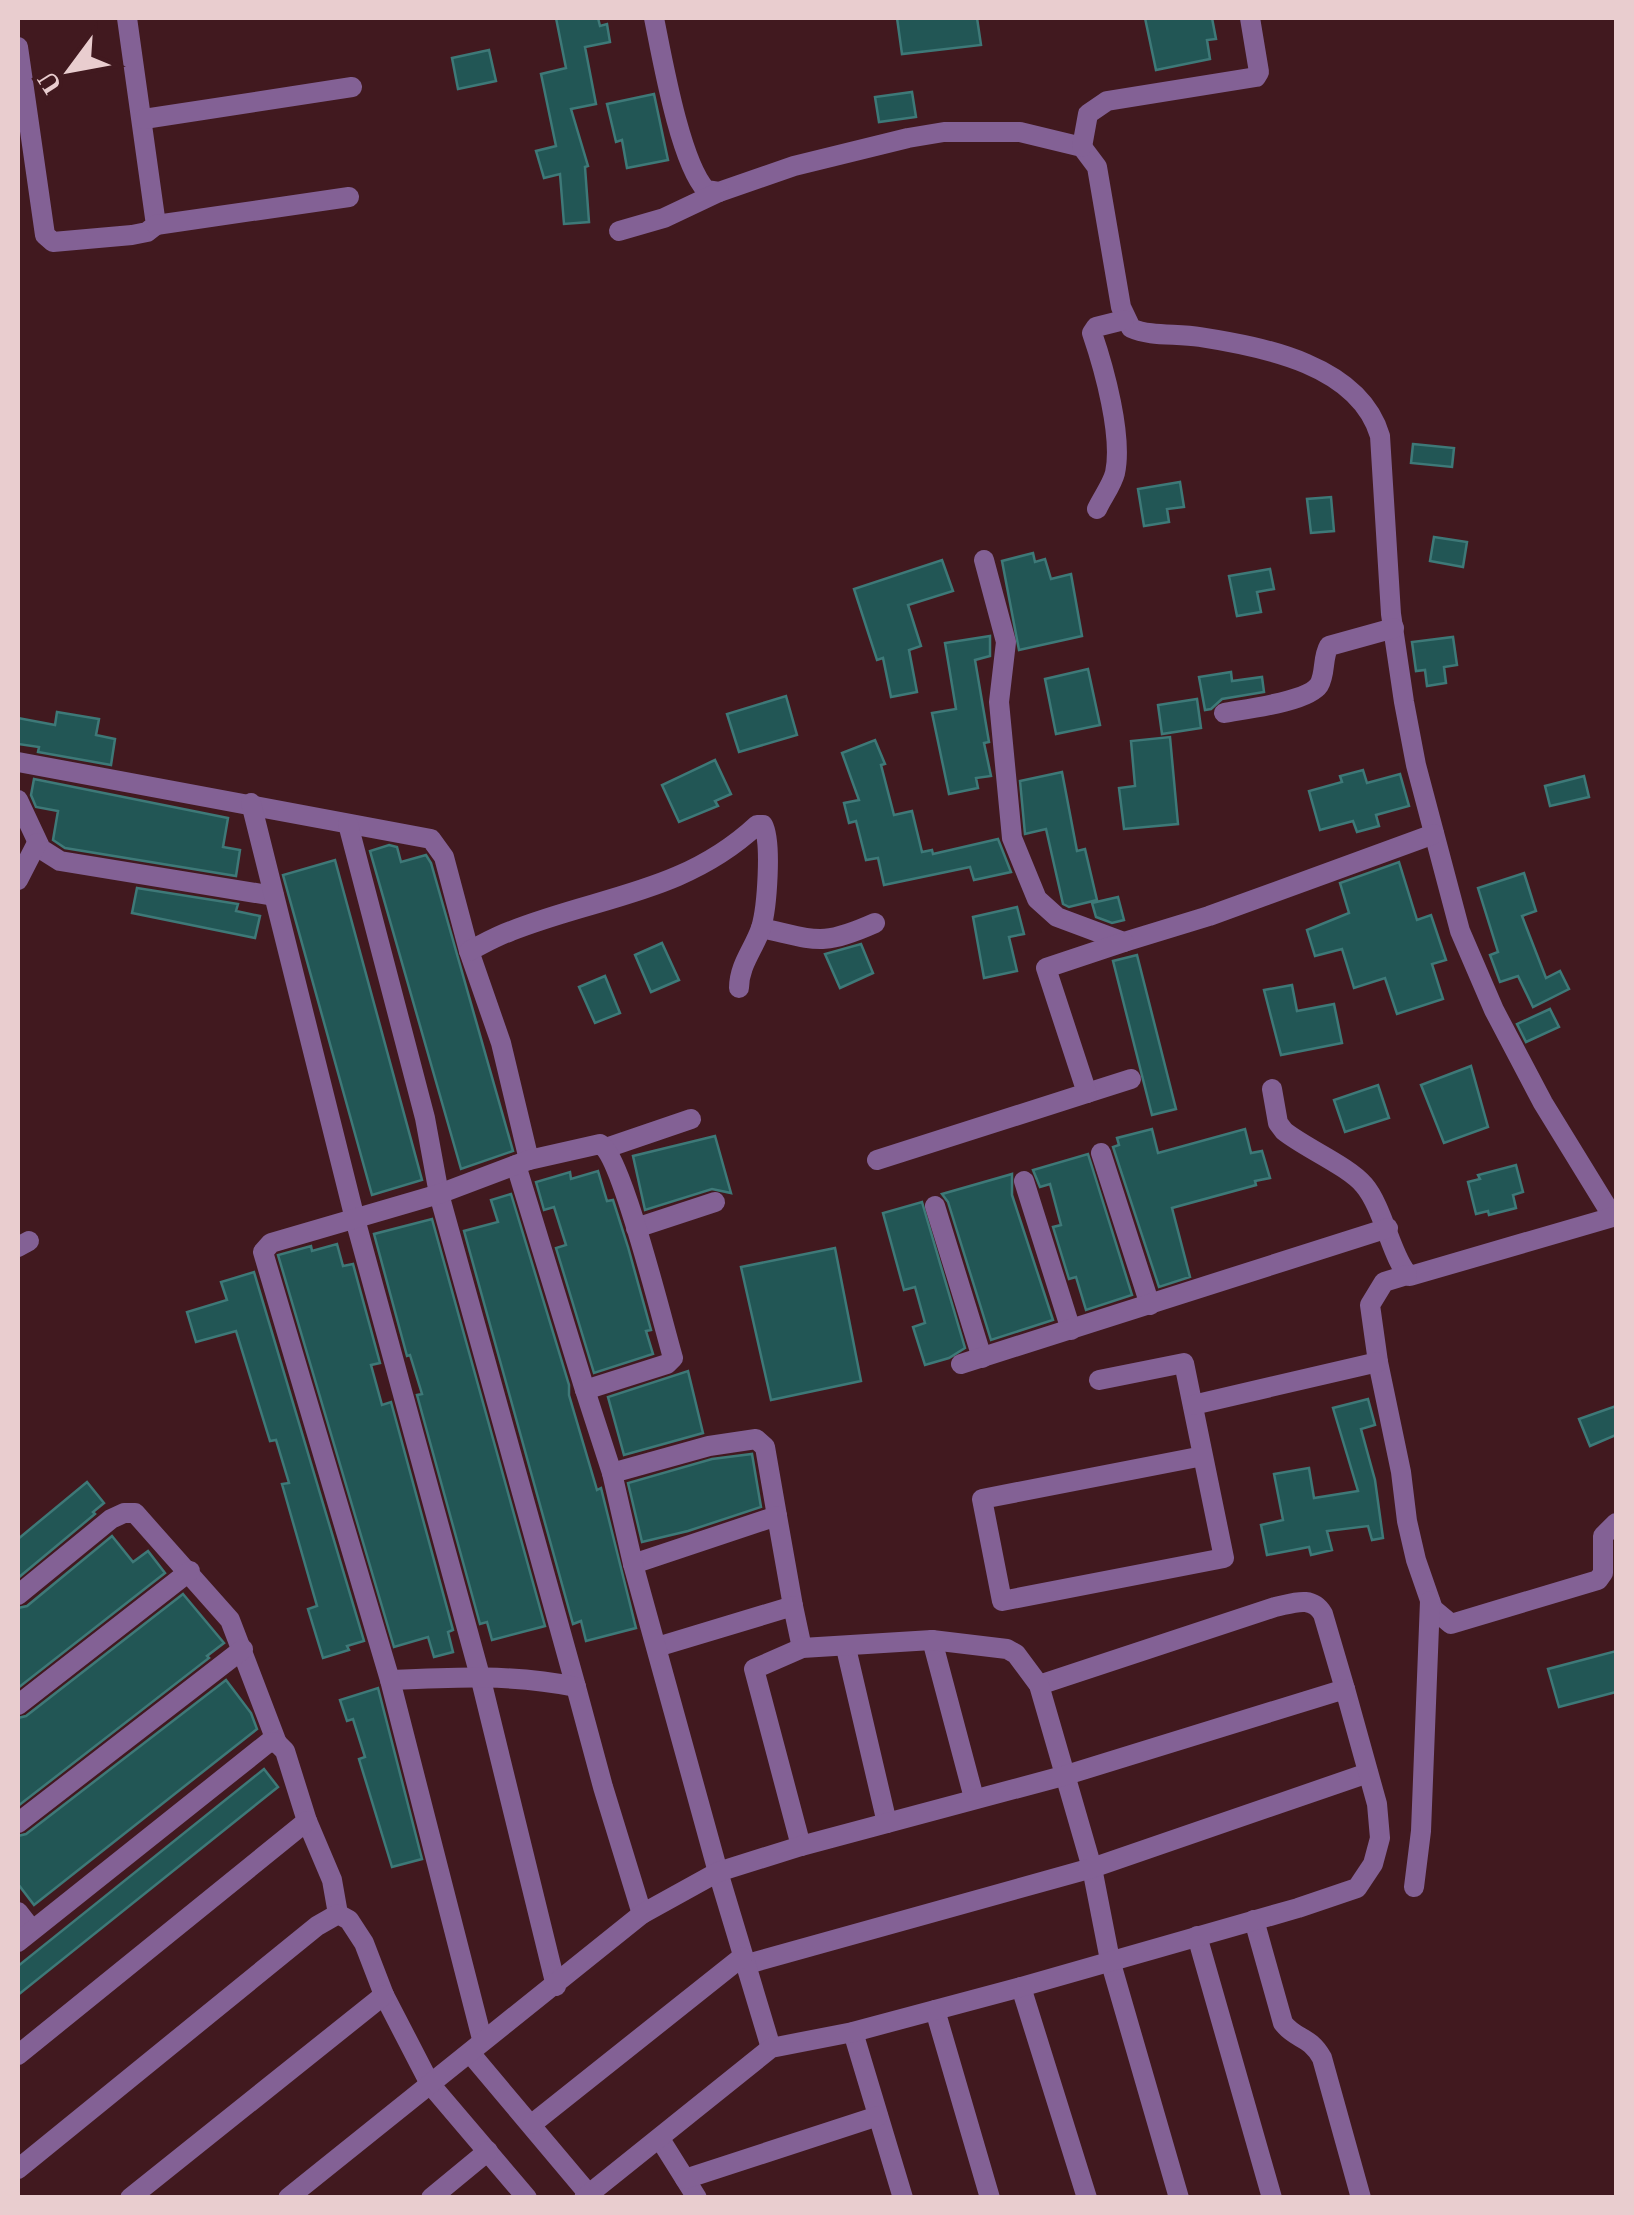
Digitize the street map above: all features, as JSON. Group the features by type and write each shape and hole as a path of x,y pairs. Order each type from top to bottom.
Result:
{"street":[{"path":"127,18 156,225"},
{"path":"654,18 669,94 695,173 706,190 719,192"},
{"path":"1082,147 1088,114 1107,101 1256,77 1259,72 1250,18"},
{"path":"18,47 48,238 53,242 132,235 156,225 349,197"},
{"path":"144,119 352,86"},
{"path":"619,231 664,218 719,192 794,166 944,132 1020,132 1082,147 1097,167 1124,320 1137,331 1199,337 1296,361 1336,379 1359,396 1372,412 1380,436 1394,628 1416,765 1460,931 1494,1010 1543,1103 1615,1216 1414,1276 1407,1274 1399,1265 1388,1228 1362,1182 1281,1128 1272,1089"},
{"path":"1097,508 1115,474 1114,435 1108,385 1092,333 1096,326 1124,320"},
{"path":"984,560 1006,642 1000,727 1016,851 1029,885 1048,910 1068,923 1101,931 1124,942"},
{"path":"1224,713 1308,696 1320,684 1328,646 1394,628"},
{"path":"18,762 424,836 436,844 444,857 469,950 501,1043 523,1162 585,1390 612,1473 633,1564 718,1872 771,2048"},
{"path":"18,800 37,843 50,857 60,861 274,896"},
{"path":"250,804 355,1219 480,1676 556,1986"},
{"path":"348,824 425,1118 439,1194 603,1787 642,1914"},
{"path":"469,950 511,931 614,901 702,867 757,825 763,825 768,848 761,928 739,976 739,988"},
{"path":"1086,1093 1046,968 1209,916 1434,834"},
{"path":"18,880 37,843"},
{"path":"761,928 824,942 875,922"},
{"path":"877,1160 1131,1079"},
{"path":"606,1148 691,1118"},
{"path":"585,1390 672,1360 636,1228 606,1148 600,1144 523,1162 439,1194 271,1243 265,1249 263,1257 390,1680 472,2050 588,2196 771,2048 853,2032 1021,1987 1353,1890 1373,1864 1380,1838 1376,1804 1346,1689 1318,1605 1310,1602 1275,1607 1039,1685"},
{"path":"1102,1154 1150,1305"},
{"path":"1024,1181 1071,1330"},
{"path":"636,1228 715,1202"},
{"path":"935,1206 982,1358"},
{"path":"962,1364 1388,1228"},
{"path":"1407,1274 1384,1282 1370,1305 1402,1472 1407,1521 1438,1614 1452,1624 1596,1582 1603,1572 1603,1536 1616,1522"},
{"path":"1193,1404 1378,1362"},
{"path":"1100,1380 1184,1363 1224,1558 1002,1601 982,1500 1203,1456"},
{"path":"612,1473 709,1446 756,1438 765,1447 802,1648"},
{"path":"18,1596 112,1519 135,1513 230,1620 332,1880 338,1914"},
{"path":"633,1564 777,1516"},
{"path":"18,1706 190,1571"},
{"path":"1414,1887 1421,1831 1430,1599"},
{"path":"657,1647 793,1606"},
{"path":"802,1846 754,1676 759,1664 802,1648 932,1640 1014,1652 1039,1685 1092,1868 1110,1960 1179,2198"},
{"path":"932,1640 974,1798"},
{"path":"846,1648 887,1823"},
{"path":"18,1823 243,1649"},
{"path":"390,1680 480,1676 576,1686"},
{"path":"288,2198 642,1914 718,1872 1063,1776 1346,1689"},
{"path":"18,1912 25,1936 269,1742 276,1743"},
{"path":"532,2124 743,1961 1092,1868 1368,1773"},
{"path":"18,2055 307,1821"},
{"path":"338,1914 349,1920 364,1942 384,1996 433,2082 527,2198"},
{"path":"18,2169 317,1926 338,1914"},
{"path":"1254,1920 1283,2022 1289,2030 1310,2040 1322,2058 1361,2198"},
{"path":"1197,1936 1272,2198"},
{"path":"1021,1987 1087,2198"},
{"path":"130,2198 384,1996"},
{"path":"935,2010 990,2198"},
{"path":"853,2032 903,2198"},
{"path":"685,2179 878,2116"},
{"path":"660,2138 697,2198"},
{"path":"430,2198 488,2151"}],"building":[{"path":"556,18 598,18 600,26 607,24 610,42 585,47 596,104 571,109 588,166 585,167 589,222 564,224 560,174 544,178 536,151 556,146 541,74 566,68"},
{"path":"897,18 977,18 981,45 902,54"},
{"path":"1145,18 1212,18 1216,39 1207,40 1210,59 1156,70"},
{"path":"489,50 496,81 458,89 452,58"},
{"path":"912,92 916,117 879,122 875,97"},
{"path":"654,94 668,160 627,168 622,140 616,142 607,104"},
{"path":"1413,444 1454,448 1452,467 1411,463"},
{"path":"1180,482 1184,507 1167,509 1169,522 1144,526 1138,489"},
{"path":"1331,497 1334,531 1311,533 1307,499"},
{"path":"1434,537 1467,542 1463,567 1430,561"},
{"path":"1033,553 1035,562 1045,559 1051,579 1071,574 1082,636 1019,650 1002,561"},
{"path":"942,560 953,591 908,605 921,646 909,650 917,692 891,697 883,658 877,660 854,589"},
{"path":"1270,569 1274,589 1257,592 1261,612 1237,616 1229,576"},
{"path":"990,636 990,656 975,660 991,776 976,778 978,788 949,794 932,713 956,709 945,643"},
{"path":"1453,637 1457,665 1444,667 1446,683 1427,686 1425,670 1416,671 1412,642"},
{"path":"1088,669 1100,725 1056,734 1045,679"},
{"path":"1231,672 1232,681 1262,677 1264,692 1222,699 1205,710 1199,677"},
{"path":"786,696 797,735 739,752 727,714"},
{"path":"1197,699 1201,728 1162,734 1158,705"},
{"path":"57,712 99,719 96,735 115,739 111,765 38,752 39,747 18,744 18,718 55,725"},
{"path":"1170,737 1178,824 1124,829 1119,788 1135,786 1131,741"},
{"path":"875,740 885,764 881,765 894,815 912,811 922,852 932,850 933,854 998,839 1011,872 974,880 970,867 884,885 878,858 866,860 856,821 849,823 844,803 859,800 842,753"},
{"path":"715,760 731,794 715,801 718,806 679,822 662,785"},
{"path":"1363,770 1367,783 1400,774 1409,806 1376,815 1379,826 1357,832 1353,821 1320,830 1309,791 1342,782 1340,776"},
{"path":"1062,772 1077,851 1085,849 1097,900 1069,907 1063,904 1046,829 1025,834 1020,781"},
{"path":"1584,776 1589,797 1550,806 1545,786"},
{"path":"34,779 228,818 223,847 240,850 236,876 65,848 53,840 58,811 36,807 31,795"},
{"path":"389,845 397,847 401,862 426,855 431,863 513,1151 461,1169 370,851"},
{"path":"335,860 422,1180 372,1195 283,875"},
{"path":"1399,862 1417,920 1431,915 1446,960 1432,964 1443,999 1397,1014 1385,978 1354,988 1342,949 1315,956 1307,930 1349,913 1340,883"},
{"path":"1524,873 1536,911 1522,916 1546,978 1560,971 1569,989 1533,1007 1518,976 1500,982 1490,955 1498,952 1478,888"},
{"path":"137,888 238,904 236,911 260,916 255,938 132,913"},
{"path":"1118,897 1124,920 1112,923 1096,917 1092,903"},
{"path":"1017,907 1024,934 1009,937 1017,971 984,978 973,917"},
{"path":"662,943 679,980 651,992 635,955"},
{"path":"861,944 873,973 840,988 825,954"},
{"path":"1137,955 1176,1109 1152,1115 1113,961"},
{"path":"605,976 620,1013 595,1023 579,987"},
{"path":"1292,985 1297,1011 1334,1004 1342,1043 1281,1055 1264,990"},
{"path":"1550,1009 1559,1027 1526,1042 1517,1024"},
{"path":"1471,1066 1488,1127 1444,1143 1421,1085"},
{"path":"1378,1085 1389,1118 1345,1132 1334,1100"},
{"path":"1152,1129 1158,1153 1245,1129 1251,1153 1262,1151 1270,1178 1172,1208 1190,1277 1159,1287 1113,1147 1119,1145 1117,1138"},
{"path":"715,1136 731,1193 712,1189 645,1210 633,1156"},
{"path":"1088,1154 1132,1295 1086,1310 1076,1277 1069,1279 1053,1227 1061,1225 1050,1184 1040,1187 1033,1170"},
{"path":"1516,1165 1523,1192 1513,1195 1516,1208 1476,1214 1468,1182 1480,1179 1478,1175"},
{"path":"598,1171 607,1201 613,1200 628,1247 651,1330 646,1331 653,1354 594,1373 556,1248 566,1245 554,1207 544,1210 536,1182 570,1172 571,1179"},
{"path":"1012,1174 1012,1195 1053,1320 991,1340 948,1202 942,1194"},
{"path":"511,1194 597,1490 601,1488 636,1628 586,1641 581,1621 573,1624 464,1231 498,1222 491,1200"},
{"path":"922,1202 965,1348 925,1365 913,1327 925,1323 915,1287 904,1290 883,1213"},
{"path":"432,1219 545,1626 492,1640 487,1622 480,1624 417,1395 422,1394 410,1355 407,1356 374,1234"},
{"path":"337,1244 343,1266 353,1264 380,1363 371,1365 382,1405 391,1402 453,1630 448,1632 453,1652 434,1657 428,1637 394,1647 278,1255"},
{"path":"835,1248 861,1381 771,1400 741,1267"},
{"path":"254,1272 364,1641 323,1658 308,1609 317,1606 282,1484 289,1483 276,1440 270,1441 236,1331 196,1342 187,1312 227,1300 221,1282"},
{"path":"688,1371 703,1433 624,1455 608,1397"},
{"path":"1368,1399 1375,1425 1361,1429 1375,1480 1383,1538 1372,1540 1368,1526 1327,1531 1332,1550 1311,1555 1309,1547 1267,1555 1261,1525 1283,1520 1274,1474 1309,1468 1314,1498 1358,1491 1333,1408"},
{"path":"1616,1406 1616,1435 1590,1446 1579,1419"},
{"path":"752,1454 761,1507 642,1542 628,1483 712,1459"},
{"path":"87,1482 104,1503 18,1578 18,1539"},
{"path":"112,1536 133,1562 148,1551 165,1573 18,1688 18,1608 27,1606"},
{"path":"183,1594 224,1643 18,1806 18,1718 26,1716"},
{"path":"1616,1651 1616,1692 1559,1707 1548,1669"},
{"path":"226,1680 251,1713 257,1729 34,1905 18,1884 18,1836 26,1834"},
{"path":"378,1688 422,1859 392,1867 359,1759 365,1757 353,1719 347,1721 340,1700"},
{"path":"264,1769 278,1787 18,1995 18,1966"}]}
